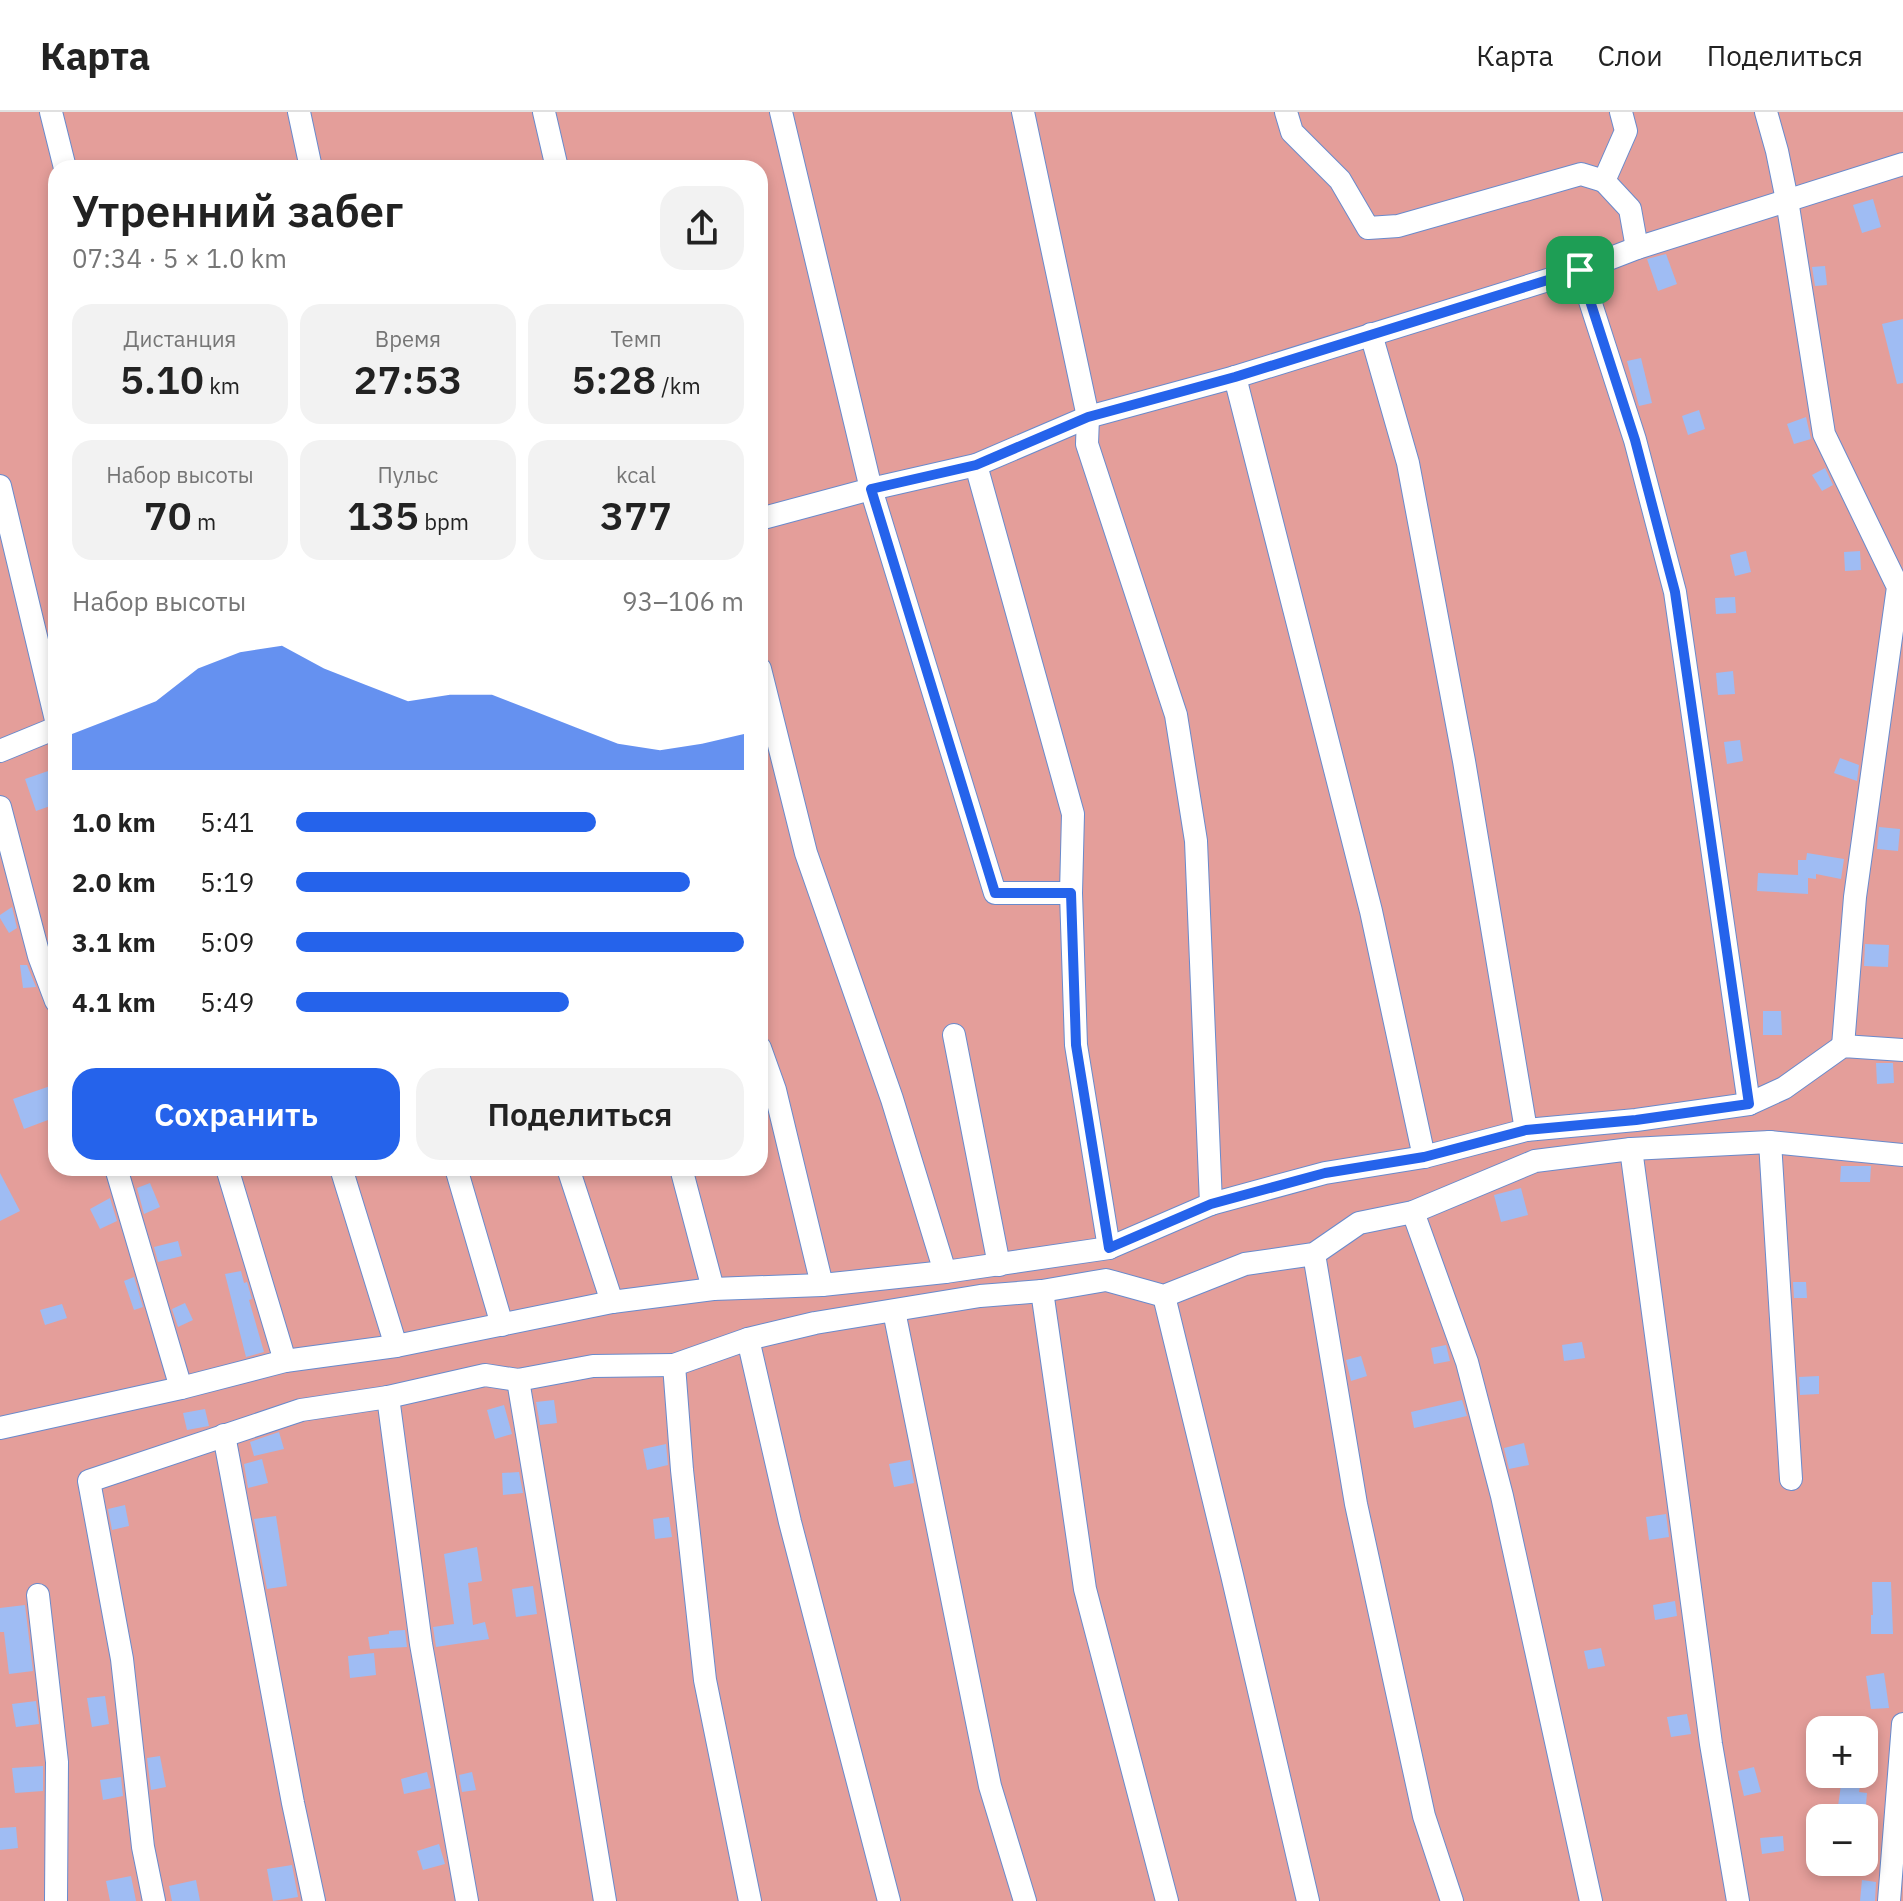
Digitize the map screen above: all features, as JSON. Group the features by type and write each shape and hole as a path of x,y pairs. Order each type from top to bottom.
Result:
{"street":[{"path":"51,112 63,160"},
{"path":"299,112 309,160"},
{"path":"544,112 555,160"},
{"path":"781,112 871,489 995,893 1071,893"},
{"path":"1023,112 1088,417 1087,444 1179,730 1196,841 1211,1204"},
{"path":"1286,112 1292,132 1340,180 1368,228 1398,226 1581,174 1604,181 1630,209 1637,248"},
{"path":"1604,181 1626,131 1621,112"},
{"path":"1766,112 1787,200 1824,434 1898,587 1855,897 1843,1046"},
{"path":"768,517 976,465 1088,417 1235,377 1580,270 1637,248 1903,164"},
{"path":"1580,270 1635,440 1675,592 1749,1104"},
{"path":"1371,334 1408,463 1464,761 1526,1130"},
{"path":"1235,377 1371,911 1424,1157"},
{"path":"976,465 1073,814 1071,893 1076,1045 1109,1248"},
{"path":"0,486 48,687"},
{"path":"768,701 806,853 892,1099 945,1272"},
{"path":"0,751 48,731"},
{"path":"0,807 48,980"},
{"path":"954,1035 999,1265"},
{"path":"0,1428 181,1388 285,1361 396,1346 612,1302 713,1289 822,1285 945,1272 1109,1248 1211,1204 1325,1173 1424,1157 1526,1130 1636,1120 1749,1104 1784,1088 1843,1046 1903,1050"},
{"path":"768,1070 822,1285"},
{"path":"1770,1142 1791,1479"},
{"path":"154,1901 143,1847 122,1659 89,1481 301,1410 388,1397 485,1375 518,1380 593,1366 674,1365 748,1339 815,1323 980,1296 1042,1291 1106,1280 1164,1296 1245,1264 1314,1254 1359,1223 1413,1212 1535,1161 1631,1149 1770,1142 1903,1155"},
{"path":"1631,1149 1711,1744 1738,1901"},
{"path":"118,1176 181,1388"},
{"path":"229,1176 285,1361"},
{"path":"343,1176 396,1346"},
{"path":"458,1176 502,1325"},
{"path":"571,1176 612,1302"},
{"path":"683,1176 713,1289"},
{"path":"1413,1212 1467,1362 1498,1482 1591,1901"},
{"path":"1314,1254 1356,1504 1424,1816 1452,1901"},
{"path":"1042,1291 1085,1589 1167,1901"},
{"path":"1164,1296 1308,1901"},
{"path":"894,1311 990,1786 1025,1901"},
{"path":"748,1339 790,1522 889,1901"},
{"path":"674,1365 705,1680 750,1901"},
{"path":"518,1380 605,1901"},
{"path":"388,1397 421,1644 467,1901"},
{"path":"224,1435 314,1901"},
{"path":"38,1595 57,1762 56,1901"},
{"path":"1889,1901 1903,1724"}],"shaded area":[{"path":"0,112 1903,112 1903,1901 0,1901"}],"building":[{"path":"1873,199 1881,227 1862,233 1853,205"},
{"path":"1666,254 1677,284 1658,291 1647,259"},
{"path":"1825,266 1827,285 1815,286 1812,267"},
{"path":"1903,319 1903,383 1897,384 1882,324"},
{"path":"1641,358 1652,403 1639,406 1627,361"},
{"path":"1699,410 1705,429 1688,435 1682,416"},
{"path":"1806,417 1811,439 1794,444 1787,424"},
{"path":"1825,468 1833,485 1822,491 1812,475"},
{"path":"1746,551 1751,572 1735,576 1730,555"},
{"path":"1860,551 1861,570 1845,571 1844,552"},
{"path":"1735,597 1736,613 1716,614 1715,598"},
{"path":"1733,671 1735,694 1718,695 1716,673"},
{"path":"1740,740 1743,761 1727,764 1724,742"},
{"path":"1840,758 1859,765 1857,781 1834,773"},
{"path":"48,771 48,807 36,811 25,779"},
{"path":"1879,827 1900,829 1898,851 1877,849"},
{"path":"1807,853 1844,859 1841,879 1816,874 1816,879 1808,878 1808,894 1757,891 1758,873 1798,875 1798,860 1806,860"},
{"path":"12,907 17,928 9,933 0,915"},
{"path":"1865,944 1889,945 1888,967 1864,966"},
{"path":"20,965 27,965 36,987 23,988"},
{"path":"1763,1011 1781,1011 1782,1035 1763,1035"},
{"path":"1876,1063 1893,1063 1894,1083 1877,1084"},
{"path":"48,1087 48,1120 24,1129 13,1099"},
{"path":"1841,1166 1871,1166 1870,1182 1840,1182"},
{"path":"0,1173 20,1211 0,1221"},
{"path":"150,1183 160,1207 144,1214 137,1188"},
{"path":"1521,1188 1528,1215 1501,1222 1494,1195"},
{"path":"110,1198 117,1221 100,1229 90,1209"},
{"path":"178,1241 182,1256 158,1262 154,1247"},
{"path":"241,1271 252,1299 249,1300 264,1352 246,1357 225,1274"},
{"path":"134,1277 143,1307 134,1310 124,1281"},
{"path":"1793,1282 1806,1282 1807,1298 1794,1298"},
{"path":"185,1303 193,1320 178,1327 172,1309"},
{"path":"62,1304 67,1318 45,1325 40,1310"},
{"path":"1582,1342 1585,1358 1564,1361 1562,1345"},
{"path":"1446,1345 1450,1361 1434,1364 1431,1348"},
{"path":"1361,1356 1367,1376 1351,1381 1346,1360"},
{"path":"1819,1376 1819,1394 1800,1395 1799,1377"},
{"path":"554,1400 557,1423 540,1425 536,1402"},
{"path":"1462,1400 1467,1416 1414,1428 1411,1412"},
{"path":"504,1405 512,1434 495,1439 487,1410"},
{"path":"205,1409 209,1426 187,1430 183,1413"},
{"path":"279,1432 284,1449 254,1456 250,1442"},
{"path":"1524,1443 1529,1465 1509,1469 1504,1448"},
{"path":"666,1444 668,1465 647,1470 643,1449"},
{"path":"262,1459 268,1483 248,1488 244,1464"},
{"path":"910,1460 914,1483 894,1487 889,1464"},
{"path":"519,1472 523,1493 503,1495 502,1473"},
{"path":"125,1505 129,1526 112,1530 108,1509"},
{"path":"1666,1514 1669,1537 1649,1540 1646,1517"},
{"path":"276,1516 287,1586 267,1589 254,1519"},
{"path":"669,1517 672,1537 655,1539 653,1519"},
{"path":"477,1547 482,1581 468,1583 473,1625 485,1622 489,1639 436,1647 433,1627 454,1624 444,1554"},
{"path":"1872,1582 1891,1582 1893,1634 1871,1634"},
{"path":"533,1586 537,1614 516,1617 512,1589"},
{"path":"1675,1601 1677,1616 1655,1620 1653,1605"},
{"path":"25,1605 33,1671 9,1674 4,1632 0,1632 0,1608"},
{"path":"405,1630 407,1647 370,1649 368,1637"},
{"path":"1601,1648 1605,1666 1588,1669 1584,1651"},
{"path":"374,1653 376,1675 350,1678 348,1656"},
{"path":"1884,1673 1889,1708 1871,1709 1866,1676"},
{"path":"105,1696 109,1724 92,1727 87,1698"},
{"path":"36,1701 39,1724 16,1727 12,1704"},
{"path":"1687,1714 1691,1734 1671,1737 1667,1717"},
{"path":"160,1756 166,1787 151,1790 147,1758"},
{"path":"43,1766 43,1791 15,1793 12,1768"},
{"path":"1754,1767 1761,1792 1744,1796 1738,1771"},
{"path":"427,1772 431,1788 404,1794 401,1779"},
{"path":"472,1772 476,1790 462,1792 459,1775"},
{"path":"121,1777 123,1796 103,1800 100,1780"},
{"path":"1841,1788 1860,1788 1859,1792 1867,1793 1866,1804 1838,1804"},
{"path":"16,1827 18,1848 0,1850 0,1828"},
{"path":"1783,1836 1784,1851 1762,1854 1760,1838"},
{"path":"439,1844 445,1864 423,1870 417,1851"},
{"path":"292,1865 298,1897 273,1901 267,1869"},
{"path":"131,1876 136,1901 110,1901 106,1881"},
{"path":"196,1880 200,1901 172,1901 169,1886"},
{"path":"1862,1880 1876,1882 1875,1901 1860,1901"}],"route":[{"path":"1580,270 1635,440 1675,592 1749,1104 1636,1120 1526,1130 1424,1157 1325,1173 1211,1204 1109,1248 1076,1045 1071,893 995,893 871,489 976,465 1088,417 1235,377 1580,270"}]}
